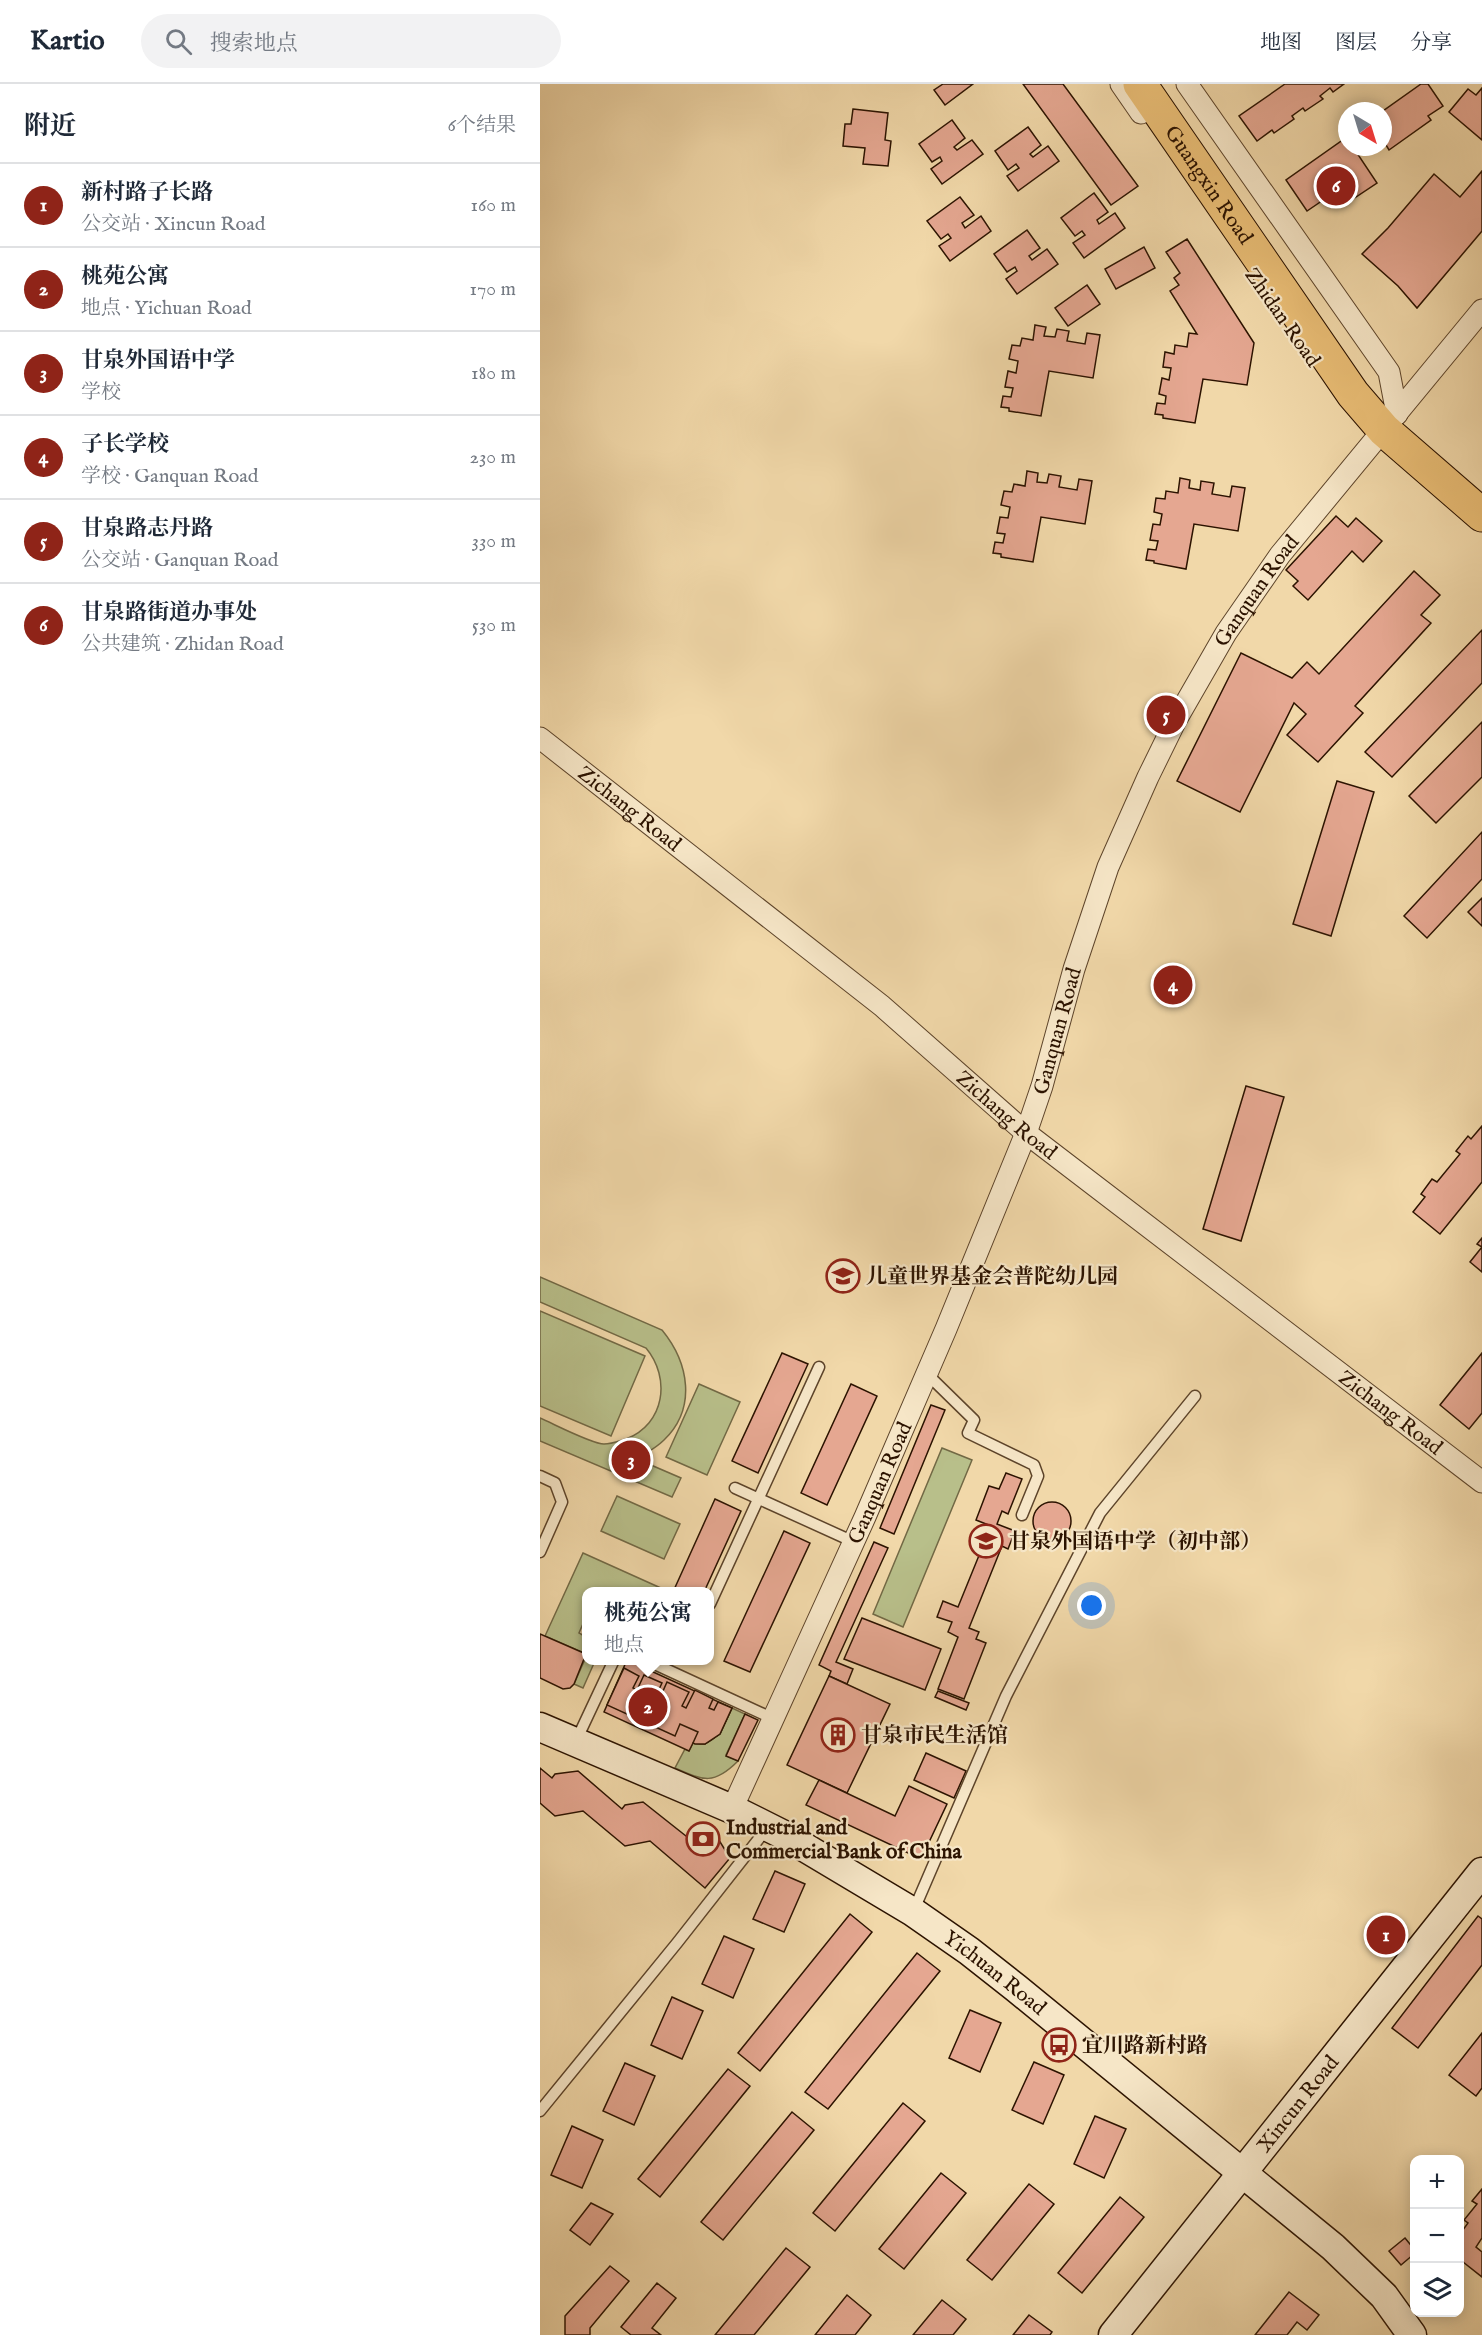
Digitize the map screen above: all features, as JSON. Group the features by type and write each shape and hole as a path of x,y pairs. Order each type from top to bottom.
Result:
{"main road":[{"name":"Guangxin Road","path":"1140,84 1353,394 1391,422"},
{"name":"Guangxin Road","path":"1166,84 1369,380 1391,422"},
{"name":"Zhidan Road","path":"1391,422 1482,489"},
{"name":"Zhidan Road","path":"1391,422 1482,515"}],"street":[{"name":"Zhidan Road","path":"1121,84 1343,403 1391,422"},
{"path":"1187,84 1389,372 1391,422"},
{"name":"Ganquan Road","path":"732,1809 854,1542 927,1374 1026,1133 1042,1086 1074,969 1108,867 1176,720 1253,592 1309,518 1482,310"},
{"name":"Zichang Road","path":"540,738 882,1006 1026,1133 1482,1482"},
{"name":"Yichuan Road","path":"540,1727 732,1809 859,1878 913,1912 1008,1982 1243,2172 1361,2272 1384,2296 1412,2335"},
{"name":"Xincun Road","path":"1113,2335 1482,1872"}],"lane":[{"path":"714,1595 819,1367"},
{"path":"927,1374 974,1420 968,1433 1034,1465 1038,1476 1022,1515"},
{"path":"913,1912 1006,1696 1100,1513 1195,1396"},
{"path":"540,1476 555,1483 562,1502 540,1552"},
{"path":"735,1488 854,1542"},
{"path":"576,1742 612,1665"},
{"path":"657,1665 774,1719"},
{"path":"540,2111 768,1827"}],"green space":[{"path":"540,1277 662,1330 671,1343 683,1371 685,1385 685,1400 681,1414 664,1440 637,1459 681,1478 672,1497 540,1441 540,1418 598,1443 610,1444 626,1439 649,1423 656,1412 661,1386 654,1360 646,1348 540,1302"},
{"path":"540,1311 645,1356 611,1436 540,1406"},
{"path":"699,1384 740,1402 707,1475 666,1457"},
{"path":"942,1448 972,1460 903,1627 873,1614"},
{"path":"617,1496 680,1524 664,1559 601,1531"},
{"path":"583,1553 659,1587 582,1587 582,1626 579,1633 582,1635 582,1652 545,1636"},
{"path":"582,1665 593,1665 583,1688 574,1684"},
{"path":"732,1708 745,1714 726,1755 738,1761 722,1774 708,1778 694,1776 675,1768 685,1749 689,1751 693,1743 708,1742 718,1734"}],"building":[{"path":"943,84 973,84 945,105 934,90"},
{"path":"1023,84 1063,84 1138,186 1111,205"},
{"path":"1285,84 1344,84 1333,92 1330,88 1320,96 1323,99 1305,111 1303,108 1292,116 1294,119 1274,133 1272,130 1257,141 1239,116"},
{"path":"1421,84 1428,84 1443,106 1428,116 1431,120 1392,148 1392,105"},
{"path":"1482,88 1482,140 1449,112 1468,89 1476,95"},
{"path":"853,109 888,113 885,140 891,141 888,166 863,164 865,148 843,146 845,124 851,124"},
{"path":"952,120 965,138 954,147 957,150 972,140 983,154 942,184 931,169 942,161 940,157 932,162 919,144"},
{"path":"1028,127 1041,145 1030,154 1033,157 1048,146 1059,161 1018,191 1007,176 1019,168 1016,164 1008,170 995,151"},
{"path":"1338,143 1338,156 1359,156 1377,183 1344,205 1335,192 1307,211 1286,180"},
{"path":"1482,171 1482,231 1417,308 1398,286 1362,254 1388,228 1434,174 1460,197"},
{"path":"1094,193 1108,212 1097,220 1099,224 1115,213 1125,228 1084,258 1073,243 1085,235 1082,231 1075,236 1061,218"},
{"path":"960,197 974,215 962,223 965,228 981,216 991,231 950,261 939,246 951,238 948,234 941,239 927,221"},
{"path":"1027,230 1040,248 1029,256 1032,260 1047,249 1058,264 1017,294 1006,279 1017,271 1015,267 1007,272 994,254"},
{"path":"1187,239 1254,343 1247,385 1203,379 1195,423 1163,418 1163,415 1155,414 1157,403 1165,404 1166,396 1159,394 1162,378 1169,380 1171,368 1163,367 1165,352 1174,354 1175,345 1187,347 1189,333 1197,334 1170,291 1179,285 1174,278 1180,273 1166,252"},
{"path":"1144,247 1155,268 1116,289 1105,269"},
{"path":"1087,285 1100,304 1068,326 1055,308"},
{"path":"1035,325 1046,327 1044,336 1055,337 1057,329 1069,331 1067,341 1085,344 1087,333 1100,335 1093,378 1049,371 1041,416 1009,411 1009,408 1001,407 1003,396 1011,397 1013,388 1005,387 1008,371 1016,373 1018,361 1009,359 1012,345 1020,346 1022,338 1033,340"},
{"path":"1027,471 1038,473 1037,482 1047,483 1049,474 1061,476 1059,487 1077,490 1079,479 1092,481 1085,524 1041,517 1033,562 1001,557 1001,554 993,553 995,542 1003,543 1005,534 997,533 1000,517 1008,518 1010,507 1001,505 1004,491 1012,492 1014,484 1025,486"},
{"path":"1180,478 1190,480 1189,488 1200,490 1201,481 1214,483 1212,494 1230,497 1232,486 1245,488 1238,531 1194,524 1186,569 1146,560 1148,549 1156,550 1158,541 1150,540 1153,524 1160,525 1162,514 1154,512 1156,498 1165,499 1166,491 1178,493"},
{"path":"1336,516 1348,527 1356,518 1382,541 1363,562 1352,551 1308,600 1293,586 1298,581 1286,570"},
{"path":"1414,571 1440,595 1421,615 1431,623 1355,706 1363,713 1318,762 1287,735 1306,714 1294,703 1240,812 1177,781 1241,653 1292,678 1307,662 1319,674"},
{"path":"1482,630 1482,683 1392,777 1365,752"},
{"path":"1482,722 1482,777 1436,823 1409,796"},
{"path":"1337,781 1374,792 1331,936 1293,924"},
{"path":"1482,832 1482,879 1427,938 1404,916"},
{"path":"1482,898 1482,926 1468,912"},
{"path":"1246,1086 1284,1097 1241,1241 1203,1229"},
{"path":"1482,1126 1482,1182 1440,1234 1413,1212 1425,1197 1421,1194 1432,1179 1437,1182 1460,1154 1456,1151 1468,1136 1471,1139"},
{"path":"1482,1247 1482,1272 1470,1262"},
{"path":"782,1353 808,1364 758,1473 732,1461"},
{"path":"1482,1353 1482,1413 1469,1429 1440,1405"},
{"path":"851,1384 877,1396 827,1505 801,1493"},
{"path":"931,1405 945,1410 894,1534 880,1528"},
{"path":"1006,1473 1022,1479 1008,1514 1002,1511 997,1524 1015,1531 1008,1549 1002,1546 969,1628 979,1632 976,1639 986,1643 964,1699 938,1689 958,1637 948,1632 952,1622 937,1617 943,1601 958,1607 991,1526 976,1520 989,1486 999,1489"},
{"path":"715,1499 741,1511 706,1587 675,1587"},
{"path":"1052,1502 1066,1507 1071,1521 1066,1535 1052,1540 1038,1535 1033,1521 1038,1507"},
{"path":"784,1531 810,1543 750,1672 724,1661"},
{"path":"874,1542 888,1548 836,1662 853,1669 847,1684 829,1676 831,1671 819,1665"},
{"path":"862,1618 941,1649 925,1690 844,1659"},
{"path":"540,1634 582,1652 582,1664 570,1688 563,1689 540,1678"},
{"path":"625,1665 638,1665 732,1708 720,1734 705,1744 693,1743 689,1751 604,1712"},
{"path":"624,1668 639,1676 633,1688 637,1690 644,1675 662,1683 655,1698 659,1700 667,1682 689,1692 682,1706 686,1708 695,1690 713,1699 709,1708 714,1710 718,1702 732,1708 720,1734 705,1744 695,1744 693,1743 698,1732 680,1724 675,1736 607,1705"},
{"name":"甘泉市民生活馆","path":"829,1676 890,1704 847,1793 787,1765"},
{"path":"938,1691 969,1703 966,1710 935,1697"},
{"path":"745,1714 758,1720 738,1761 726,1756"},
{"path":"926,1753 966,1771 954,1798 914,1780"},
{"path":"540,1768 552,1778 555,1774 578,1771 622,1809 625,1805 643,1802 686,1836 714,1832 730,1858 705,1888 650,1841 625,1846 583,1811 555,1816 540,1803"},
{"path":"819,1780 895,1816 909,1786 947,1804 921,1859 806,1805"},
{"path":"775,1871 805,1884 784,1932 753,1919"},
{"path":"850,1914 872,1932 760,2071 738,2053"},
{"path":"1478,1916 1482,1919 1482,1965 1418,2048 1392,2028"},
{"path":"724,1936 754,1949 733,1998 702,1984"},
{"path":"917,1953 940,1971 828,2109 805,2092"},
{"path":"672,1997 703,2011 682,2059 651,2045"},
{"path":"970,2010 1001,2023 980,2072 949,2058"},
{"path":"1482,2033 1482,2088 1476,2096 1449,2075"},
{"path":"1034,2062 1064,2075 1043,2124 1012,2110"},
{"path":"625,2063 655,2076 634,2125 603,2111"},
{"path":"728,2069 750,2086 660,2197 638,2179"},
{"path":"903,2103 925,2121 835,2231 813,2213"},
{"path":"792,2112 814,2130 723,2240 701,2222"},
{"path":"1095,2116 1126,2129 1104,2178 1074,2164"},
{"path":"572,2126 603,2140 582,2188 551,2175"},
{"path":"941,2173 966,2193 904,2269 879,2249"},
{"path":"1029,2184 1054,2204 992,2280 967,2260"},
{"path":"1482,2189 1482,2238 1476,2247 1482,2252 1482,2277 1464,2263 1464,2228 1468,2223 1464,2220 1477,2204 1472,2201"},
{"path":"1120,2197 1144,2217 1082,2293 1058,2273"},
{"path":"591,2203 613,2214 590,2245 570,2230"},
{"path":"1405,2238 1410,2244 1410,2257 1401,2265 1389,2251"},
{"path":"786,2248 810,2267 754,2335 715,2335"},
{"path":"610,2266 629,2281 590,2328 590,2335 565,2335 565,2316"},
{"path":"657,2283 676,2298 652,2328 661,2335 631,2335 621,2327"},
{"path":"1289,2292 1319,2315 1307,2330 1297,2322 1287,2335 1255,2335"},
{"path":"847,2295 871,2315 855,2335 815,2335"},
{"path":"942,2300 966,2319 953,2335 913,2335"},
{"path":"1029,2315 1052,2332 1050,2335 1013,2335"}],"place":[{"name":"甘泉路街道办事处","path":"1336,186"},
{"name":"甘泉路志丹路","path":"1166,715"},
{"name":"子长学校","path":"1173,985"},
{"name":"儿童世界基金会普陀幼儿园","path":"843,1276"},
{"name":"甘泉外国语中学","path":"631,1460"},
{"name":"甘泉外国语中学（初中部）","path":"986,1541"},
{"name":"桃苑公寓","path":"648,1707"},
{"name":"甘泉市民生活馆","path":"838,1735"},
{"name":"Industrial and Commercial Bank of China","path":"703,1839"},
{"name":"新村路子长路","path":"1386,1935"},
{"name":"宜川路新村路","path":"1059,2045"}]}
